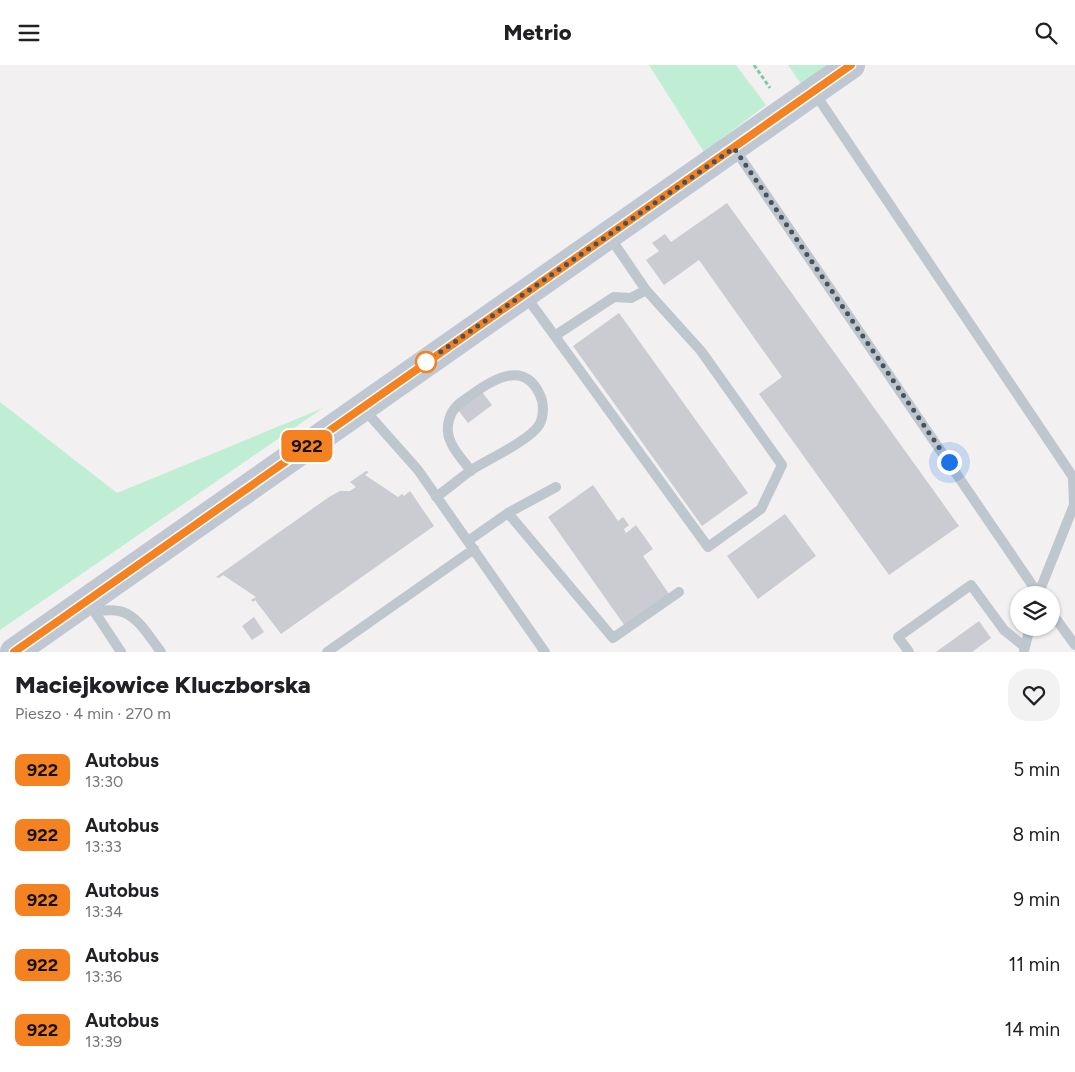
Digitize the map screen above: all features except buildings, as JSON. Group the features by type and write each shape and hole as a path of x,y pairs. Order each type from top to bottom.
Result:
{"street":[{"path":"14,652 91,606 362,407 851,65"}],"lane":[{"path":"814,91 1072,477 1074,505 1042,586"},
{"path":"734,148 1033,586"},
{"path":"525,294 531,305 556,335 708,547 761,509 782,465 701,351 646,290 609,235"},
{"path":"556,335 614,297 631,298 646,290"},
{"path":"436,497 471,471 531,433 540,424 543,410 542,399 537,388 529,380 520,376 509,375 498,378 455,407 449,417 448,432 452,445 471,471"},
{"path":"362,407 418,470 545,652"},
{"path":"327,652 471,545 508,513 556,487"},
{"path":"508,513 614,638 679,592"},
{"path":"909,652 898,637 971,585 1004,630 1024,649 1028,636"},
{"path":"91,606 121,652"},
{"path":"91,606 127,613 135,619 160,652"},
{"path":"1060,624 1075,645"}],"path":[{"path":"754,65 770,88"}],"green space":[{"path":"649,65 736,65 766,105 704,152"},
{"path":"788,65 830,65 802,85"},
{"path":"0,402 117,493 323,408 0,630"}],"bus line":[{"name":"922","path":"14,652 851,65"}],"route":[{"path":"426,362 734,148 949,462"}]}
